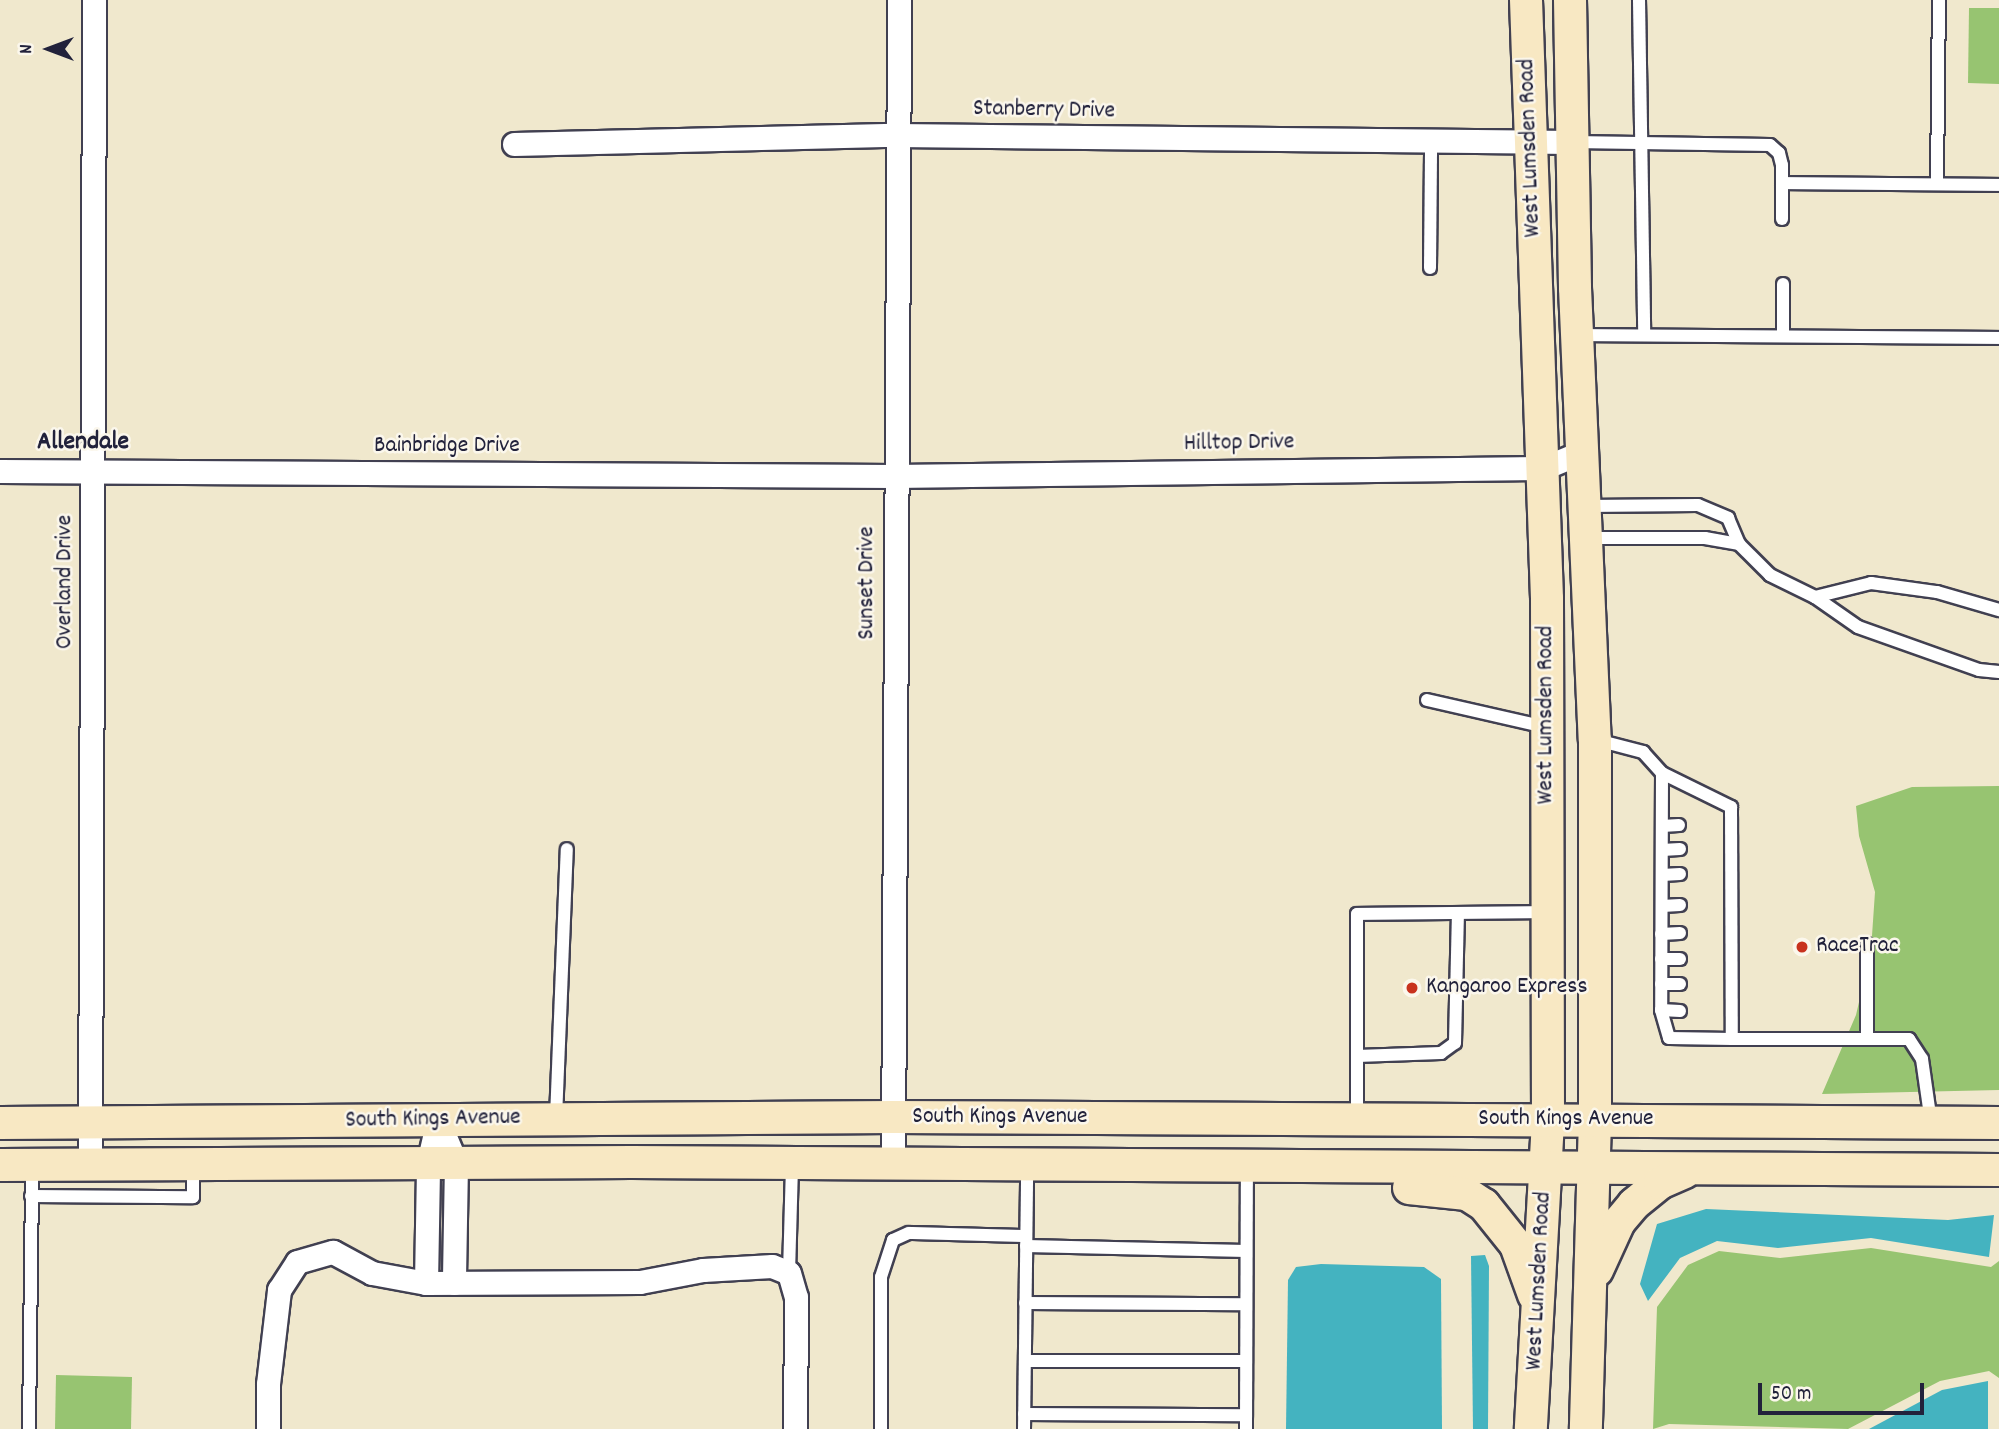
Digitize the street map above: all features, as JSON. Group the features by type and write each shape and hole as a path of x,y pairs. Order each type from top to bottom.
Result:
{"main road":[{"name":"West Lumsden Road","path":"1526,0 1529,141 1544,468 1547,727 1547,1169 1531,1429"},
{"name":"West Lumsden Road","path":"1570,0 1576,335 1595,740 1595,1120 1586,1429"},
{"name":"South Kings Avenue","path":"0,1123 893,1117 1999,1123"},
{"name":"South Kings Avenue","path":"0,1165 442,1163 1999,1170"},
{"path":"1247,1167 1281,1186 1443,1189 1467,1194 1484,1205 1516,1245 1539,1317"},
{"path":"1591,1288 1602,1254 1633,1204 1660,1183 1691,1170"}],"street":[{"name":"Overland Drive","path":"90,1164 94,0"},
{"name":"Sunset Drive","path":"893,1166 895,135 899,0"},
{"name":"Stanberry Drive","path":"514,144 895,135 1573,142"},
{"name":"Hilltop Drive","path":"894,476 1544,468 1582,452"},
{"name":"Bainbridge Drive","path":"0,471 894,476"},
{"path":"438,1120 454,1283"},
{"path":"426,1283 442,1163"},
{"path":"268,1429 268,1384 279,1290 297,1262 333,1252 372,1273 426,1283 640,1282 703,1270 772,1266 789,1273 796,1297 795,1429"}],"lane":[{"path":"1639,0 1639,143 1644,335"},
{"path":"1937,184 1940,0"},
{"path":"1430,268 1431,141"},
{"path":"1573,142 1770,145 1779,153 1782,219"},
{"path":"1782,183 1999,185"},
{"path":"1783,284 1783,336"},
{"path":"1576,335 1999,338"},
{"path":"1585,506 1698,505 1728,518 1739,544 1770,575 1815,597 1858,628 1979,670 1999,672"},
{"path":"1586,538 1705,538 1739,544"},
{"path":"1815,597 1871,583 1937,593 1999,610"},
{"path":"1427,700 1547,727"},
{"path":"1595,740 1643,752 1662,773 1731,807 1726,823 1726,902 1727,1011 1732,1039"},
{"path":"1662,773 1661,1010 1669,1038 1909,1039 1922,1059 1931,1123"},
{"path":"1661,826 1679,825"},
{"path":"556,1118 567,849"},
{"path":"1661,849 1679,849"},
{"path":"1661,875 1679,874"},
{"path":"1661,906 1679,905"},
{"path":"1357,1120 1357,914 1547,912"},
{"path":"1357,1056 1441,1053 1455,1043 1458,913"},
{"path":"1661,934 1679,933"},
{"path":"1867,944 1867,1039"},
{"path":"1661,959 1679,959"},
{"path":"1661,984 1679,984"},
{"path":"1661,1010 1680,1011"},
{"path":"31,1196 193,1198 193,1164"},
{"path":"789,1273 792,1164"},
{"path":"29,1429 32,1165"},
{"path":"1024,1429 1027,1166"},
{"path":"1246,1429 1247,1167"},
{"path":"881,1429 881,1277 893,1240 909,1233 1246,1251"},
{"path":"1025,1303 1246,1304"},
{"path":"1025,1361 1246,1361"},
{"path":"1024,1414 1246,1415"}],"green space":[{"path":"1969,8 1999,8 1999,84 1968,83"},
{"path":"1999,786 1999,1090 1822,1094 1856,1015 1871,950 1875,892 1859,836 1856,806 1912,787"},
{"path":"1871,1248 1991,1267 1999,1261 1999,1378 1989,1371 1940,1381 1848,1429 1669,1424 1653,1429 1657,1307 1688,1265 1719,1251 1780,1258"},
{"path":"56,1375 132,1377 131,1429 55,1429"}],"water":[{"path":"1706,1209 1948,1220 1994,1215 1989,1257 1871,1238 1778,1248 1717,1241 1680,1258 1648,1301 1640,1284 1657,1224"},
{"path":"1485,1255 1489,1266 1488,1429 1473,1429 1471,1256"},
{"path":"1321,1264 1424,1267 1441,1279 1442,1429 1286,1429 1288,1280 1296,1267"},
{"path":"1988,1381 1988,1429 1869,1429 1942,1390"}],"place":[{"name":"RaceTrac","path":"1802,947"},
{"name":"Kangaroo Express","path":"1412,988"}],"district":[{"name":"Allendale","path":"83,443"}]}
